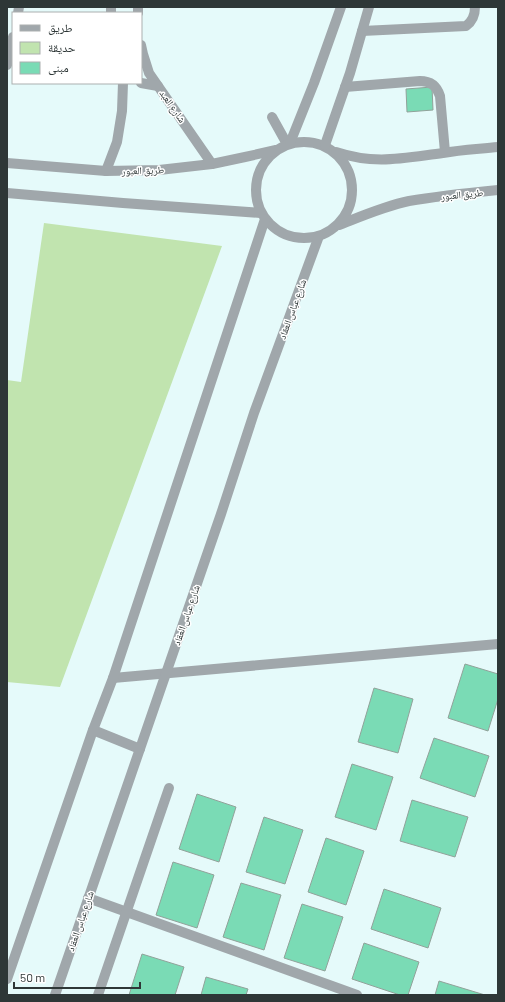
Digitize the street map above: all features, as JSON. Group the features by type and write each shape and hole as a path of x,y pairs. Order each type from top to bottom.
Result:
{"street":[{"path":"285,146 314,82 341,7"},
{"path":"325,145 369,7"},
{"path":"362,31 466,26 473,19 475,7"},
{"path":"10,60 12,45"},
{"name":"شارع العبد","path":"142,50 149,73 212,164"},
{"path":"345,86 420,81 431,83 438,90 440,96 444,152"},
{"path":"142,83 158,86"},
{"path":"106,171 117,142 122,111 123,84"},
{"path":"272,117 285,146"},
{"path":"308,141 325,145 335,152 347,165 353,181 353,198 347,214 336,227 319,236 304,238 290,236 276,229 263,216 256,199 256,185 259,171 267,158 285,146 308,141"},
{"name":"طريق العبور","path":"7,163 106,171 159,170 212,164 285,146"},
{"path":"335,152 348,156 379,160 498,147"},
{"name":"طريق العبور","path":"336,227 371,212 408,201 498,190"},
{"path":"7,193 263,216"},
{"path":"7,979 93,730 113,678 263,216"},
{"name":"شارع عباس العقاد","path":"55,995 221,514 254,413 319,236"},
{"path":"113,678 498,644"},
{"path":"93,730 140,749"},
{"path":"98,995 169,788"},
{"path":"88,898 357,995"}],"green space":[{"path":"44,223 222,246 60,687 7,682 7,380 21,382"}],"building":[{"path":"432,87 433,110 407,112 406,89"},
{"path":"465,664 498,674 498,699 488,731 448,718"},
{"path":"374,688 413,699 398,753 358,742"},
{"path":"434,738 489,756 475,797 420,778"},
{"path":"352,764 393,777 376,830 335,817"},
{"path":"197,794 236,807 219,862 179,849"},
{"path":"412,800 468,817 455,857 400,841"},
{"path":"264,817 303,830 285,884 246,872"},
{"path":"326,838 364,851 346,905 308,892"},
{"path":"173,862 214,875 197,928 156,915"},
{"path":"241,883 281,895 264,950 223,937"},
{"path":"384,889 441,908 428,948 371,929"},
{"path":"302,904 343,917 325,971 284,958"},
{"path":"364,943 419,962 408,995 400,995 352,979"},
{"path":"142,954 184,967 175,995 129,995"},
{"path":"206,977 248,989 246,995 201,995"},
{"path":"439,981 485,995 435,995"}]}
